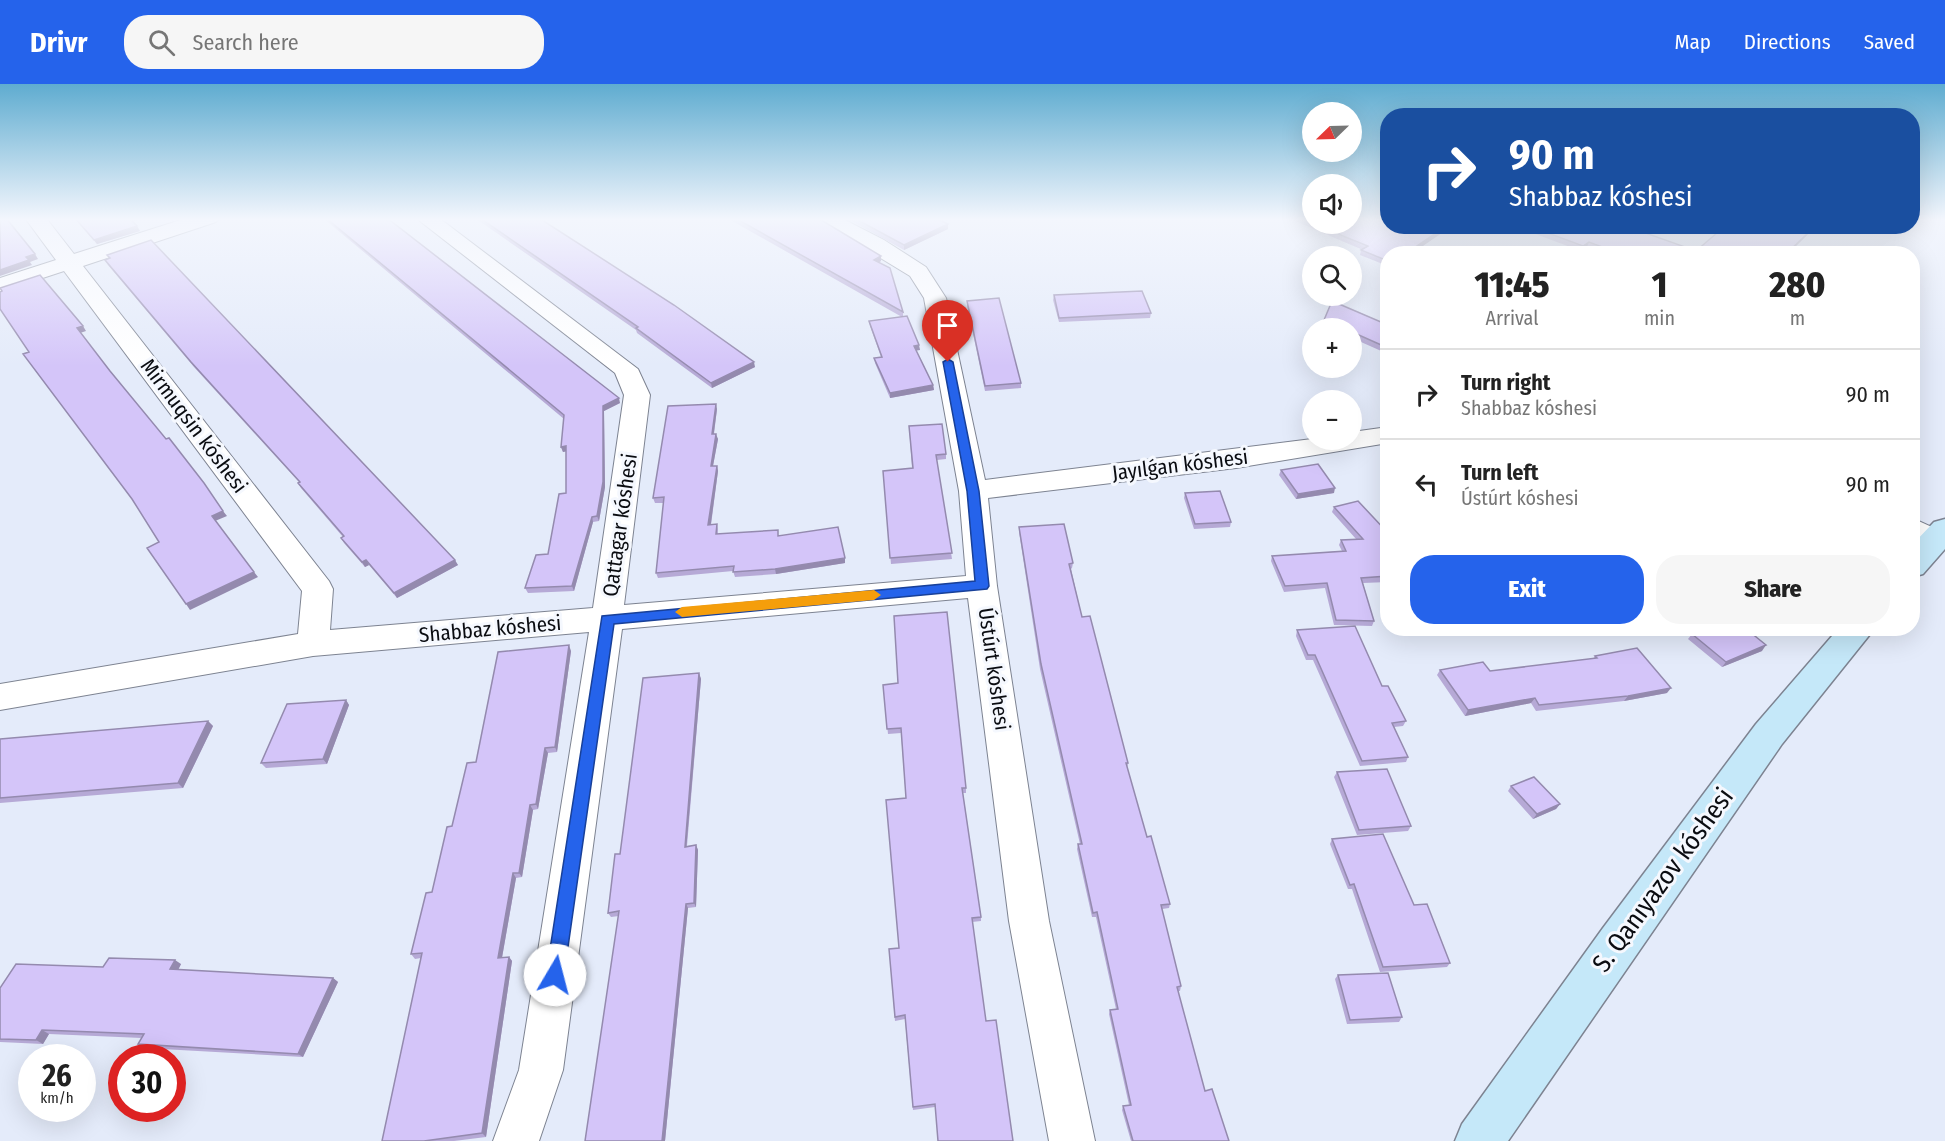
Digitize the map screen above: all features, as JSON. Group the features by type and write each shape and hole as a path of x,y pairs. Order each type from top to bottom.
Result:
{"street":[{"path":"0,285 55,267"},
{"name":"Mirmuqsin kóshesi","path":"72,267 318,589 313,644"},
{"name":"Qattagar kóshesi","path":"491,267 626,369 637,395 607,619 541,1070 516,1141"},
{"name":"Ústúrt kóshesi","path":"911,267 918,272 935,298 973,491 982,586 1029,921 1072,1141"},
{"name":"Jayılǵan kóshesi","path":"973,491 1236,459 1380,436"},
{"path":"1920,552 1931,532"},
{"name":"Shabbaz kóshesi","path":"0,697 313,644 982,586"},
{"name":"S. Qanıyazov kóshesi","path":"1479,1141 1618,942 1769,734 1852,636"}],"building":[{"path":"111,267 177,267 455,560 394,593 366,560 362,562 341,538 344,536 298,483 300,482 191,362"},
{"path":"386,267 451,267 619,398 603,406 603,482 597,516 592,517 572,586 525,588 536,555 548,554 559,494 566,493 566,446 561,447 564,415"},
{"path":"552,267 616,267 674,305 754,362 711,383 636,328 638,327"},
{"path":"823,267 890,268 903,312"},
{"path":"40,275 83,326 77,328 110,371 166,439 169,438 204,483 223,511 212,516 254,572 186,604 147,548 159,542 132,499 23,354 29,352 0,309 0,292 2,291 0,288"},
{"path":"1142,291 1151,313 1059,318 1054,295"},
{"path":"999,298 1021,383 985,386 967,301"},
{"path":"1330,306 1344,306 1380,322 1380,344 1362,336 1362,318 1325,318"},
{"path":"907,316 919,345 914,346 933,385 890,393 874,358 882,357 869,321"},
{"path":"716,404 712,434 716,434 711,466 717,466 708,525 717,524 716,534 778,530 778,536 838,527 845,558 775,569 733,572 734,566 656,573 664,497 653,498 668,406"},
{"path":"942,424 946,454 936,455 952,553 890,558 883,471 913,468 909,426"},
{"path":"1318,464 1335,488 1298,494 1281,470"},
{"path":"1220,491 1231,522 1195,524 1185,493"},
{"path":"1358,501 1380,524 1380,577 1361,578 1374,621 1336,620 1327,583 1285,586 1272,556 1346,551 1341,540 1363,539 1334,507"},
{"path":"1064,524 1073,563 1069,564 1082,617 1090,616 1128,763 1126,763 1147,837 1151,836 1170,904 1161,905 1181,986 1177,987 1205,1091 1212,1089 1229,1141 1133,1141 1123,1106 1131,1105 1110,1010 1118,1009 1097,912 1093,913 1078,844 1082,844 1041,664 1019,527"},
{"path":"947,612 966,788 962,788 981,917 972,918 986,1021 996,1020 1013,1141 938,1141 935,1104 913,1107 905,1015 895,1017 889,949 899,948 886,800 906,798 901,728 887,729 883,685 898,683 894,616"},
{"path":"1355,626 1382,686 1388,686 1406,721 1392,723 1408,757 1362,761 1315,655 1308,655 1297,630"},
{"path":"1694,636 1755,636 1766,645 1726,662"},
{"path":"569,645 555,747 545,748 536,804 530,805 519,873 513,873 498,958 509,957 482,1133 424,1141 382,1141 422,953 411,954 426,893 432,892 447,827 452,826 467,763 476,762 498,652"},
{"path":"1637,648 1671,688 1628,696 1539,705 1535,698 1468,710 1440,670 1483,662 1490,671 1597,658 1595,656"},
{"path":"699,673 685,847 696,845 694,903 686,904 662,1141 585,1141 619,911 608,913 615,854 620,854 643,678"},
{"path":"346,700 323,759 261,763 287,704"},
{"path":"208,721 178,783 0,798 0,739"},
{"path":"1387,769 1411,826 1359,830 1337,772"},
{"path":"1534,777 1560,804 1537,814 1511,786"},
{"path":"1383,834 1414,905 1427,904 1450,963 1383,967 1354,884 1350,885 1332,839"},
{"path":"109,958 175,960 170,969 333,978 298,1054 186,1047 186,1044 138,1044 144,1034 42,1030 36,1040 0,1039 0,988 16,964 103,967"},
{"path":"1388,973 1402,1017 1350,1020 1338,975"}],"slow traffic":[{"path":"682,612 874,595"}],"route":[{"path":"555,975 607,619 982,586 973,491 948,362"}]}
